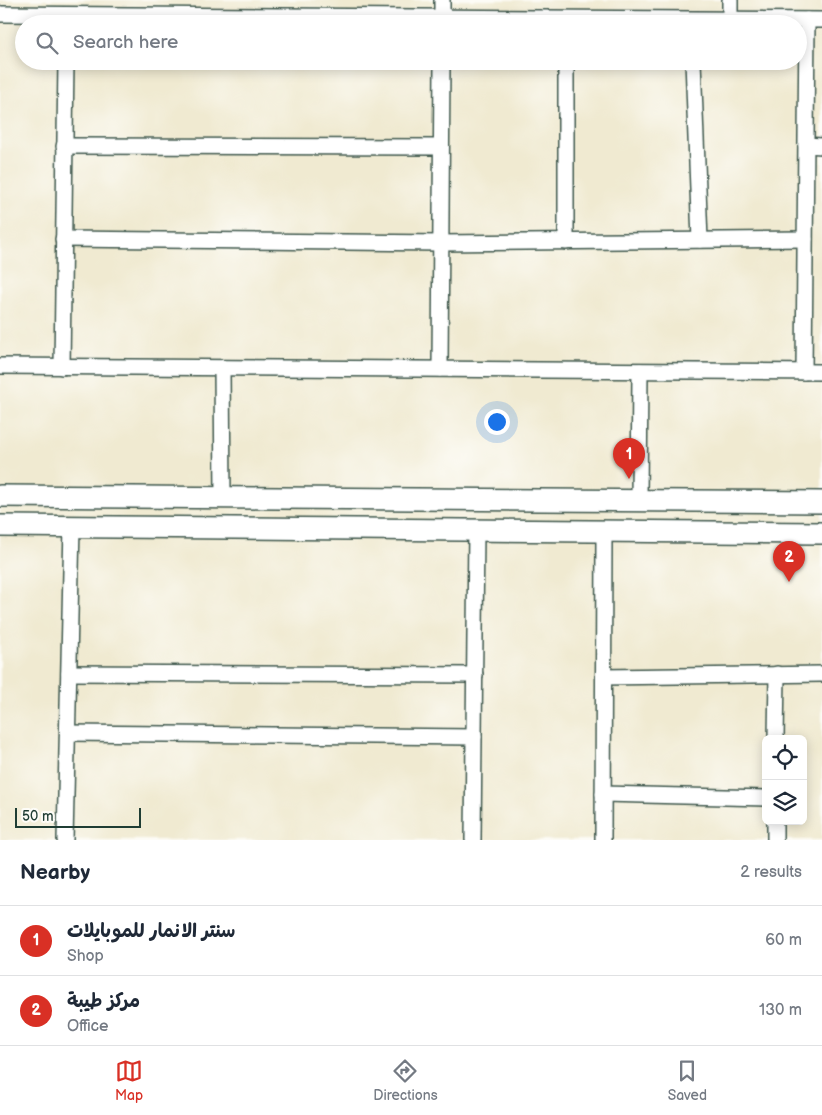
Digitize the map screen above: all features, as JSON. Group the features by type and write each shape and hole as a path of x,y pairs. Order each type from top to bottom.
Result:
{"street":[{"path":"442,0 442,15"},
{"path":"730,0 730,15"},
{"path":"0,14 15,15"},
{"path":"804,372 806,146 815,20"},
{"path":"62,366 66,70"},
{"path":"440,370 442,70"},
{"path":"566,70 566,242"},
{"path":"693,70 700,240"},
{"path":"64,146 441,146"},
{"path":"806,146 822,146"},
{"path":"63,239 441,243 805,239"},
{"path":"0,366 822,372"},
{"path":"222,368 223,498"},
{"path":"639,500 640,371"},
{"path":"0,496 822,502"},
{"path":"307,498 308,528"},
{"path":"710,501 711,532"},
{"path":"0,526 822,533"},
{"path":"65,840 72,526"},
{"path":"473,840 476,530"},
{"path":"603,840 604,531"},
{"path":"69,673 475,675"},
{"path":"776,735 777,674"},
{"path":"604,677 822,674"},
{"path":"68,733 474,737"},
{"path":"603,794 762,798"},
{"path":"775,825 775,840"}],"place":[{"name":"سنتر الانمار للموبايلات","path":"629,479"},
{"name":"مركز طيبة","path":"789,582"}]}
